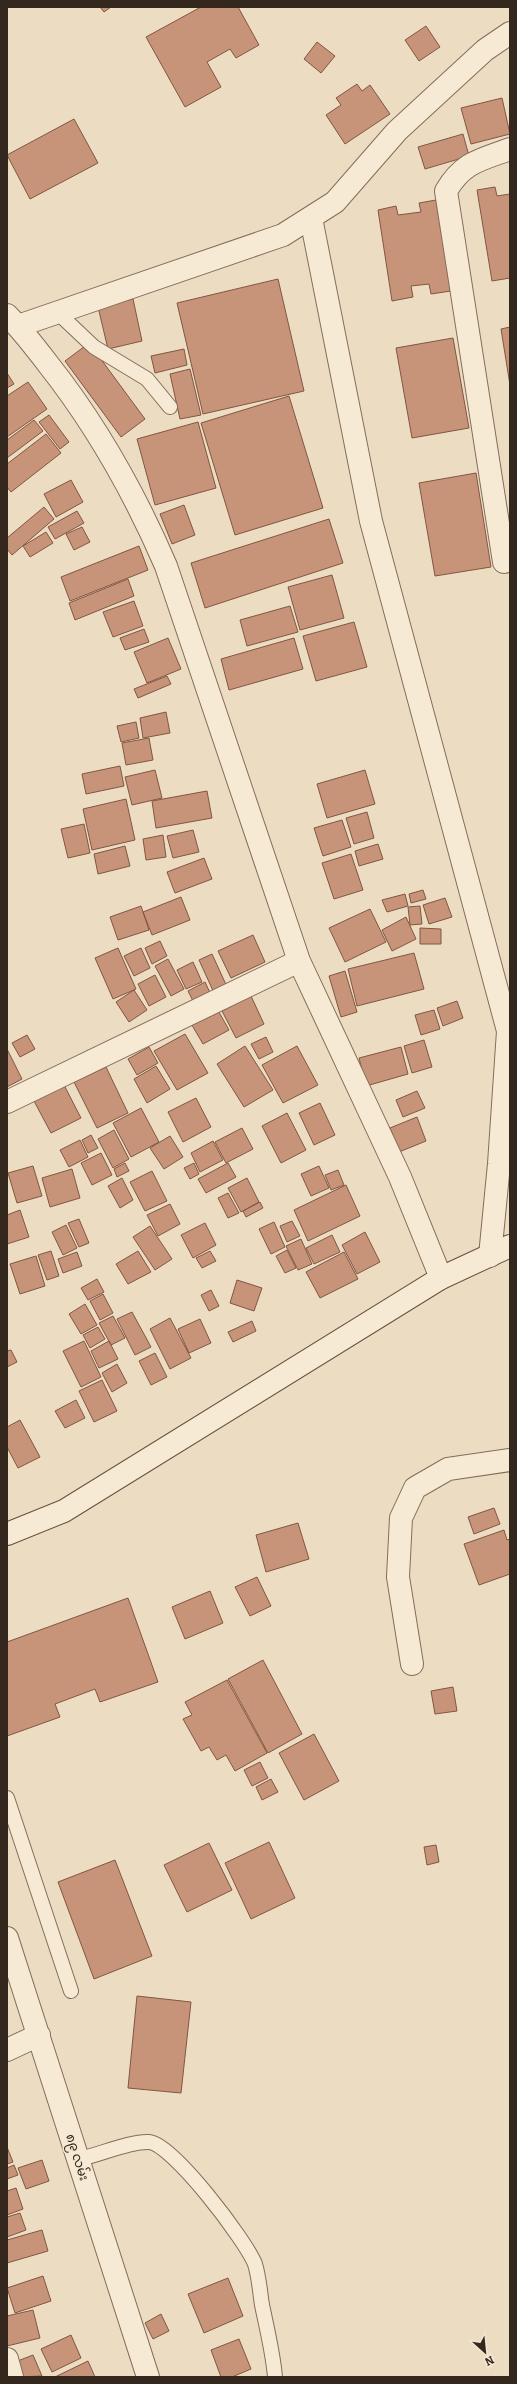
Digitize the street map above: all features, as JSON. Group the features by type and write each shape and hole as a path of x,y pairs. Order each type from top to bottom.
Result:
{"street":[{"path":"440,1278 400,1178 300,961 166,566 146,519 115,462 76,400 13,321 58,313 276,238 311,218 335,202 397,131 485,50 510,33"},
{"path":"504,562 446,191 456,175 474,162 510,149"},
{"path":"311,218 371,521 508,1031 499,1164 490,1256"},
{"path":"7,1102 300,961"},
{"path":"7,1534 64,1510 440,1278 510,1246"},
{"path":"412,1664 398,1577 401,1518 415,1488 448,1469 510,1460"},
{"name":"၈၉ လမ်း","path":"7,1938 148,2377"},
{"path":"7,2050 38,2035"},
{"path":"7,2359 12,2377"}],"lane":[{"path":"58,313 94,347 147,379 170,407"},
{"path":"7,1798 71,1991"},
{"path":"79,2159 99,2155 114,2149 150,2142 168,2152 187,2170 242,2239 255,2264 276,2377"}],"building":[{"path":"100,7 111,7 104,12"},
{"path":"201,7 238,7 259,45 236,58 230,49 207,62 221,87 185,107 146,37"},
{"path":"426,26 440,47 419,61 405,40"},
{"path":"317,42 335,56 321,73 304,59"},
{"path":"357,84 362,91 370,85 390,114 345,144 326,115 341,105 336,98"},
{"path":"502,98 510,134 471,144 461,108"},
{"path":"74,119 98,163 30,199 7,155"},
{"path":"463,134 469,156 425,169 418,147"},
{"path":"495,187 497,196 510,194 510,278 492,281 477,190"},
{"path":"436,200 451,291 431,294 429,284 411,286 413,297 392,301 378,210 396,206 398,215 421,212 419,203"},
{"path":"278,279 304,391 203,414 177,303"},
{"path":"133,299 142,341 108,349 98,307"},
{"path":"510,327 510,385 501,329"},
{"path":"453,338 469,428 412,438 396,348"},
{"path":"89,343 145,419 121,437 65,361"},
{"path":"184,349 187,365 155,373 151,356"},
{"path":"190,369 201,415 180,419 170,374"},
{"path":"7,373 14,384 7,388"},
{"path":"28,382 47,409 7,437 7,396"},
{"path":"289,396 323,508 235,535 201,423"},
{"path":"49,415 69,442 60,449 39,422"},
{"path":"34,420 43,431 7,458 7,440"},
{"path":"198,422 216,488 155,505 137,439"},
{"path":"46,434 61,453 11,492 7,487 7,464"},
{"path":"476,473 491,567 435,576 419,483"},
{"path":"71,480 83,502 56,517 44,494"},
{"path":"184,505 195,535 172,544 160,514"},
{"path":"44,507 54,519 12,555 7,549 7,538"},
{"path":"77,511 84,523 55,539 48,527"},
{"path":"329,519 343,563 205,608 191,563"},
{"path":"82,527 90,542 74,550 66,534"},
{"path":"46,532 53,543 30,557 23,546"},
{"path":"139,546 148,570 70,601 61,577"},
{"path":"332,575 344,618 300,630 288,587"},
{"path":"128,579 134,596 75,620 69,603"},
{"path":"134,601 143,626 113,637 103,612"},
{"path":"290,606 298,632 247,646 240,620"},
{"path":"354,622 367,667 316,681 303,636"},
{"path":"144,629 149,642 125,650 120,638"},
{"path":"168,638 181,669 147,683 134,652"},
{"path":"294,638 303,669 229,690 221,659"},
{"path":"167,676 171,684 138,698 134,689"},
{"path":"166,712 170,733 143,738 140,718"},
{"path":"136,722 139,738 121,742 117,726"},
{"path":"149,738 153,760 126,765 122,743"},
{"path":"120,766 124,786 86,794 82,774"},
{"path":"155,770 162,798 132,805 125,777"},
{"path":"365,770 375,804 327,818 317,784"},
{"path":"207,791 212,818 156,828 152,801"},
{"path":"126,799 135,840 92,850 83,809"},
{"path":"367,812 374,838 354,844 346,818"},
{"path":"342,820 351,847 323,856 314,828"},
{"path":"84,824 90,853 68,858 61,829"},
{"path":"193,830 199,852 173,858 167,836"},
{"path":"163,835 166,857 146,860 143,839"},
{"path":"378,844 383,859 359,866 355,851"},
{"path":"125,846 130,866 98,874 94,854"},
{"path":"351,854 363,890 334,899 322,863"},
{"path":"204,858 212,879 175,893 167,872"},
{"path":"423,890 426,899 411,903 409,894"},
{"path":"405,894 408,906 387,912 382,900"},
{"path":"181,897 190,920 152,935 143,912"},
{"path":"445,898 452,917 429,924 423,905"},
{"path":"141,906 149,930 118,940 110,917"},
{"path":"420,906 422,924 410,925 408,907"},
{"path":"370,909 386,942 345,962 329,928"},
{"path":"406,917 416,939 392,951 382,930"},
{"path":"420,928 441,929 441,944 420,944"},
{"path":"253,935 265,962 231,978 218,951"},
{"path":"160,941 167,956 152,964 145,948"},
{"path":"118,948 136,989 113,999 95,958"},
{"path":"141,948 150,968 134,976 124,956"},
{"path":"414,953 424,989 357,1006 348,969"},
{"path":"212,954 228,989 215,995 199,960"},
{"path":"168,959 184,989 171,996 155,966"},
{"path":"193,962 202,982 186,989 177,970"},
{"path":"345,971 357,1012 341,1017 329,976"},
{"path":"155,975 166,997 149,1006 138,984"},
{"path":"205,982 211,995 194,1003 188,991"},
{"path":"134,990 147,1010 129,1022 116,1002"},
{"path":"251,996 264,1024 236,1038 222,1011"},
{"path":"457,1001 463,1018 443,1026 437,1008"},
{"path":"215,1005 229,1030 203,1044 189,1020"},
{"path":"434,1010 440,1029 421,1035 415,1015"},
{"path":"185,1034 208,1073 177,1090 154,1051"},
{"path":"27,1035 35,1049 20,1057 12,1043"},
{"path":"266,1037 273,1052 259,1059 251,1044"},
{"path":"424,1040 432,1067 412,1073 404,1046"},
{"path":"245,1046 273,1090 244,1107 217,1064"},
{"path":"297,1046 318,1085 283,1103 262,1065"},
{"path":"149,1047 158,1063 137,1075 128,1059"},
{"path":"401,1047 408,1074 366,1086 359,1058"},
{"path":"7,1049 22,1079 7,1087"},
{"path":"156,1066 170,1089 147,1103 134,1079"},
{"path":"106,1067 128,1113 97,1128 74,1082"},
{"path":"64,1085 81,1118 51,1133 34,1101"},
{"path":"417,1091 425,1108 403,1117 396,1100"},
{"path":"196,1098 211,1127 183,1142 168,1112"},
{"path":"320,1103 335,1135 314,1145 299,1113"},
{"path":"141,1108 159,1142 131,1157 113,1123"},
{"path":"287,1113 306,1150 281,1163 262,1126"},
{"path":"417,1117 426,1141 399,1152 390,1128"},
{"path":"242,1128 253,1149 226,1163 215,1142"},
{"path":"114,1130 129,1159 113,1168 98,1139"},
{"path":"91,1135 98,1148 88,1153 82,1140"},
{"path":"170,1136 183,1157 164,1169 150,1148"},
{"path":"80,1140 88,1157 69,1167 60,1150"},
{"path":"213,1141 223,1160 200,1172 191,1153"},
{"path":"101,1153 112,1175 92,1185 81,1163"},
{"path":"125,1163 129,1171 117,1177 114,1169"},
{"path":"194,1163 199,1174 190,1179 184,1168"},
{"path":"228,1163 236,1177 206,1193 198,1179"},
{"path":"33,1166 42,1196 17,1203 8,1173"},
{"path":"319,1166 329,1188 311,1196 301,1174"},
{"path":"72,1169 80,1198 50,1207 42,1178"},
{"path":"338,1170 344,1185 331,1190 325,1175"},
{"path":"152,1171 167,1201 145,1211 130,1182"},
{"path":"122,1178 133,1200 120,1208 108,1186"},
{"path":"247,1178 259,1202 241,1212 228,1188"},
{"path":"346,1185 360,1216 308,1241 294,1210"},
{"path":"228,1193 239,1213 228,1218 218,1198"},
{"path":"260,1202 263,1208 246,1217 243,1211"},
{"path":"170,1204 180,1224 158,1236 147,1215"},
{"path":"20,1210 29,1237 7,1244 7,1215"},
{"path":"79,1219 89,1243 79,1247 68,1223"},
{"path":"292,1221 300,1236 287,1242 280,1226"},
{"path":"274,1222 285,1247 271,1254 259,1229"},
{"path":"205,1223 216,1245 193,1258 181,1235"},
{"path":"66,1225 77,1248 63,1255 52,1232"},
{"path":"150,1226 172,1259 155,1270 133,1237"},
{"path":"365,1232 380,1262 357,1274 342,1245"},
{"path":"332,1235 340,1252 314,1264 306,1248"},
{"path":"301,1239 312,1264 298,1270 286,1246"},
{"path":"287,1250 296,1268 285,1273 276,1256"},
{"path":"51,1251 59,1276 47,1280 38,1255"},
{"path":"138,1251 151,1272 128,1284 116,1264"},
{"path":"210,1251 216,1261 202,1268 196,1258"},
{"path":"77,1252 82,1266 63,1273 58,1259"},
{"path":"344,1252 358,1279 320,1298 306,1272"},
{"path":"36,1256 45,1286 20,1294 10,1264"},
{"path":"97,1279 104,1292 88,1300 81,1288"},
{"path":"237,1280 262,1288 254,1311 230,1303"},
{"path":"211,1290 219,1306 209,1311 201,1295"},
{"path":"103,1294 113,1313 100,1320 90,1301"},
{"path":"85,1304 97,1325 81,1334 69,1314"},
{"path":"132,1312 151,1347 135,1355 117,1319"},
{"path":"113,1316 125,1338 111,1345 99,1323"},
{"path":"170,1318 191,1358 170,1369 150,1329"},
{"path":"200,1319 211,1343 189,1353 178,1329"},
{"path":"252,1321 256,1331 233,1342 228,1332"},
{"path":"98,1327 105,1339 90,1348 83,1335"},
{"path":"84,1341 101,1377 81,1387 63,1351"},
{"path":"109,1341 118,1359 99,1368 91,1351"},
{"path":"11,1350 17,1362 7,1367 7,1351"},
{"path":"155,1353 167,1377 151,1385 139,1361"},
{"path":"117,1364 127,1383 112,1392 102,1373"},
{"path":"102,1380 117,1411 94,1422 79,1391"},
{"path":"76,1400 85,1418 65,1428 55,1411"},
{"path":"20,1420 40,1457 18,1468 7,1447 7,1427"},
{"path":"494,1508 500,1524 474,1534 468,1517"},
{"path":"298,1523 309,1559 266,1572 256,1535"},
{"path":"504,1530 507,1540 510,1539 510,1574 479,1585 464,1544"},
{"path":"257,1577 271,1606 250,1616 235,1587"},
{"path":"210,1591 223,1623 185,1639 172,1607"},
{"path":"128,1598 158,1682 100,1702 95,1689 55,1704 60,1717 7,1736 7,1642"},
{"path":"263,1660 302,1734 268,1753 228,1679"},
{"path":"227,1680 267,1753 235,1771 226,1755 217,1760 209,1747 201,1751 183,1719 192,1715 185,1702"},
{"path":"453,1687 457,1711 435,1714 431,1691"},
{"path":"314,1734 339,1781 304,1800 279,1753"},
{"path":"260,1762 268,1778 252,1786 244,1770"},
{"path":"271,1779 278,1792 262,1800 256,1787"},
{"path":"269,1842 295,1898 251,1919 225,1863"},
{"path":"209,1843 232,1890 187,1912 164,1865"},
{"path":"436,1845 439,1862 427,1865 424,1847"},
{"path":"115,1860 152,1956 94,1979 58,1882"},
{"path":"137,1996 191,2002 181,2093 128,2088"},
{"path":"7,2147 13,2162 7,2164"},
{"path":"42,2160 49,2181 26,2189 18,2168"},
{"path":"14,2165 18,2175 7,2179 7,2168"},
{"path":"16,2188 23,2209 7,2215 7,2191"},
{"path":"20,2213 26,2230 7,2237 7,2217"},
{"path":"42,2230 48,2251 7,2263 7,2240"},
{"path":"43,2276 51,2301 15,2313 7,2288"},
{"path":"228,2278 243,2316 204,2333 188,2294"},
{"path":"33,2310 40,2338 7,2346 7,2316"},
{"path":"161,2314 169,2331 153,2339 145,2323"},
{"path":"71,2335 81,2358 52,2372 41,2349"},
{"path":"239,2339 251,2369 232,2377 221,2377 211,2350"},
{"path":"33,2355 42,2376 15,2377 10,2364"},
{"path":"88,2361 95,2377 55,2377"}]}
